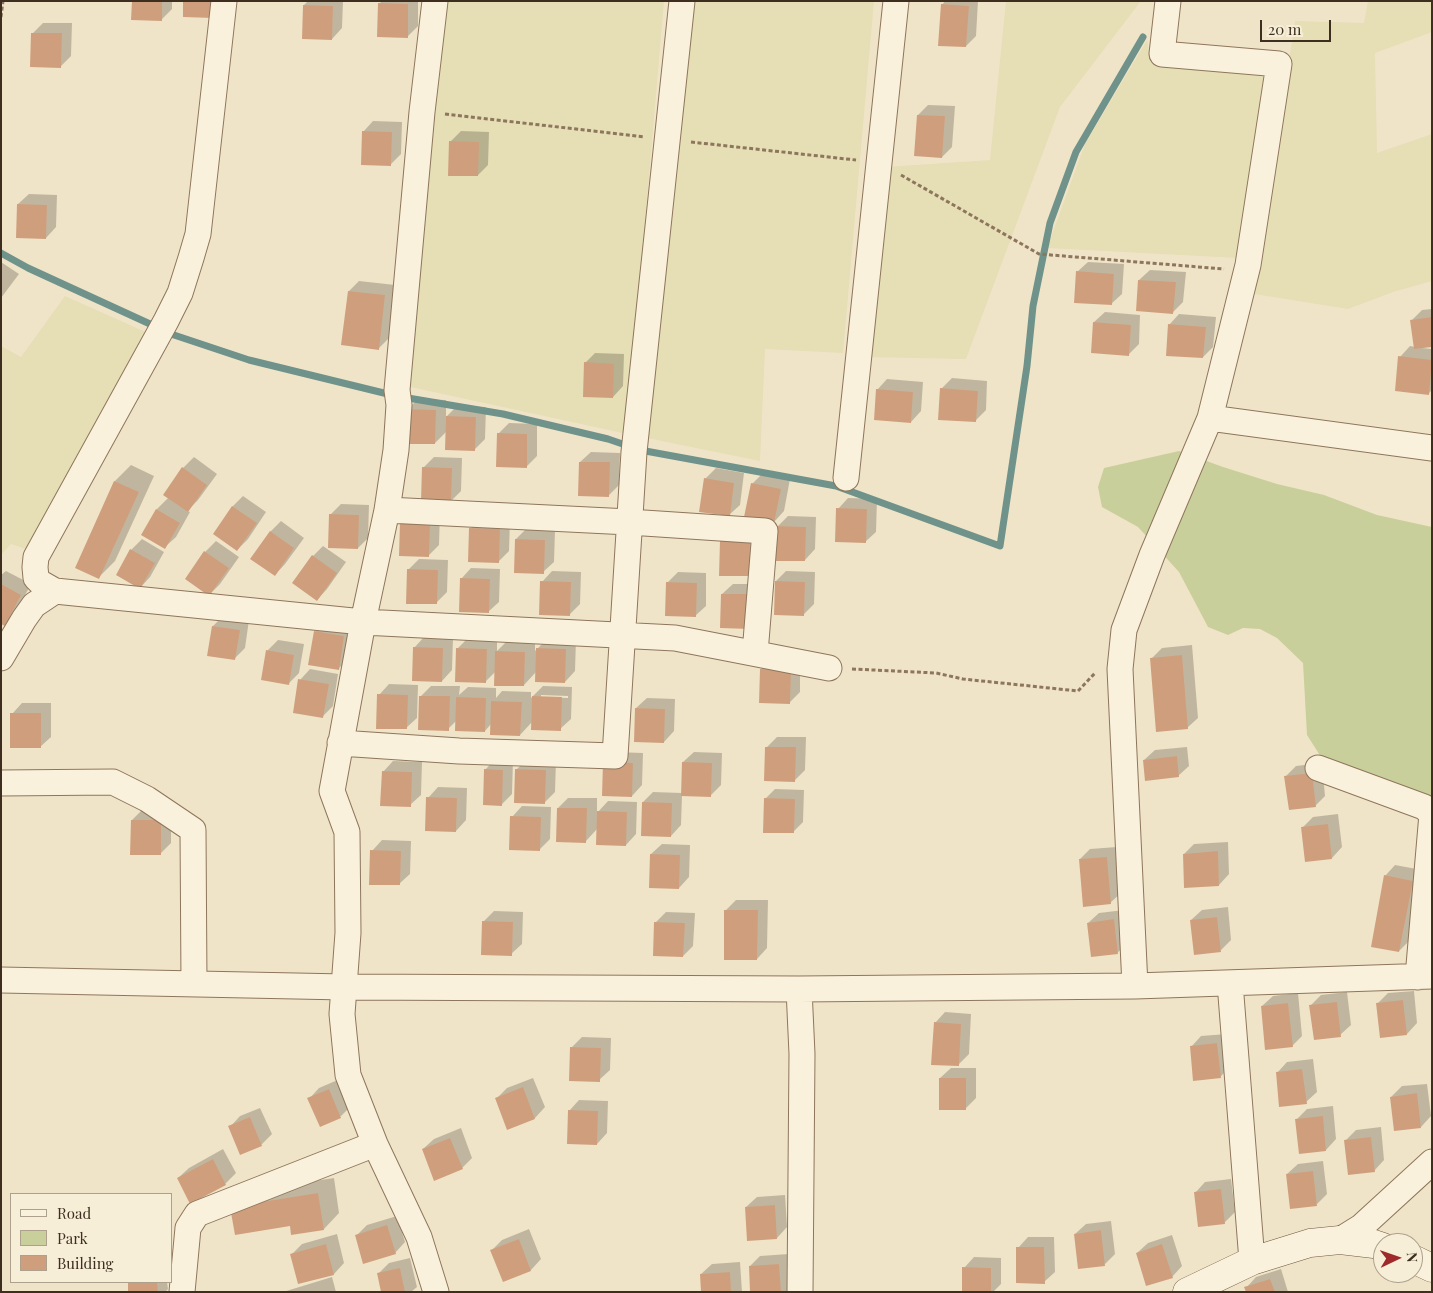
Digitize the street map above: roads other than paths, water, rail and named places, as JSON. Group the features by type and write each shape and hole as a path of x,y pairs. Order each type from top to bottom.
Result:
{"street":[{"path":"224,1 198,234 180,293 36,557 36,578 55,591 363,622 675,638 829,668"},
{"path":"435,1 422,112 398,398 396,450 332,792 347,832 348,934 342,1014 348,1075 375,1144 419,1237 436,1292"},
{"path":"340,743 469,751 615,756 634,447 682,1"},
{"path":"846,478 896,1"},
{"path":"1135,986 1120,669 1124,630 1152,555 1210,418 1247,271 1279,64 1162,54 1168,1"},
{"path":"1210,418 1432,448"},
{"path":"386,510 765,531 755,653"},
{"path":"1,658 34,605 55,591"},
{"path":"1,980 345,987 798,989 1135,986 1425,976 1432,814 1424,807 1318,768"},
{"path":"1,783 113,782 147,799 193,830 194,984"},
{"path":"1230,983 1252,1261"},
{"path":"798,989 802,1054 800,1292"},
{"path":"182,1292 188,1228 197,1214 375,1144"},
{"path":"1340,1240 1361,1227 1432,1162"},
{"path":"1193,1291 1252,1261 1310,1243 1340,1240 1373,1244"}],"waterway":[{"path":"402,397 503,414 608,439 640,450 836,486 1000,546 1027,366 1033,306 1050,223 1076,152 1143,37"},
{"path":"1,253 28,268 174,335 249,360 392,395"}]}
